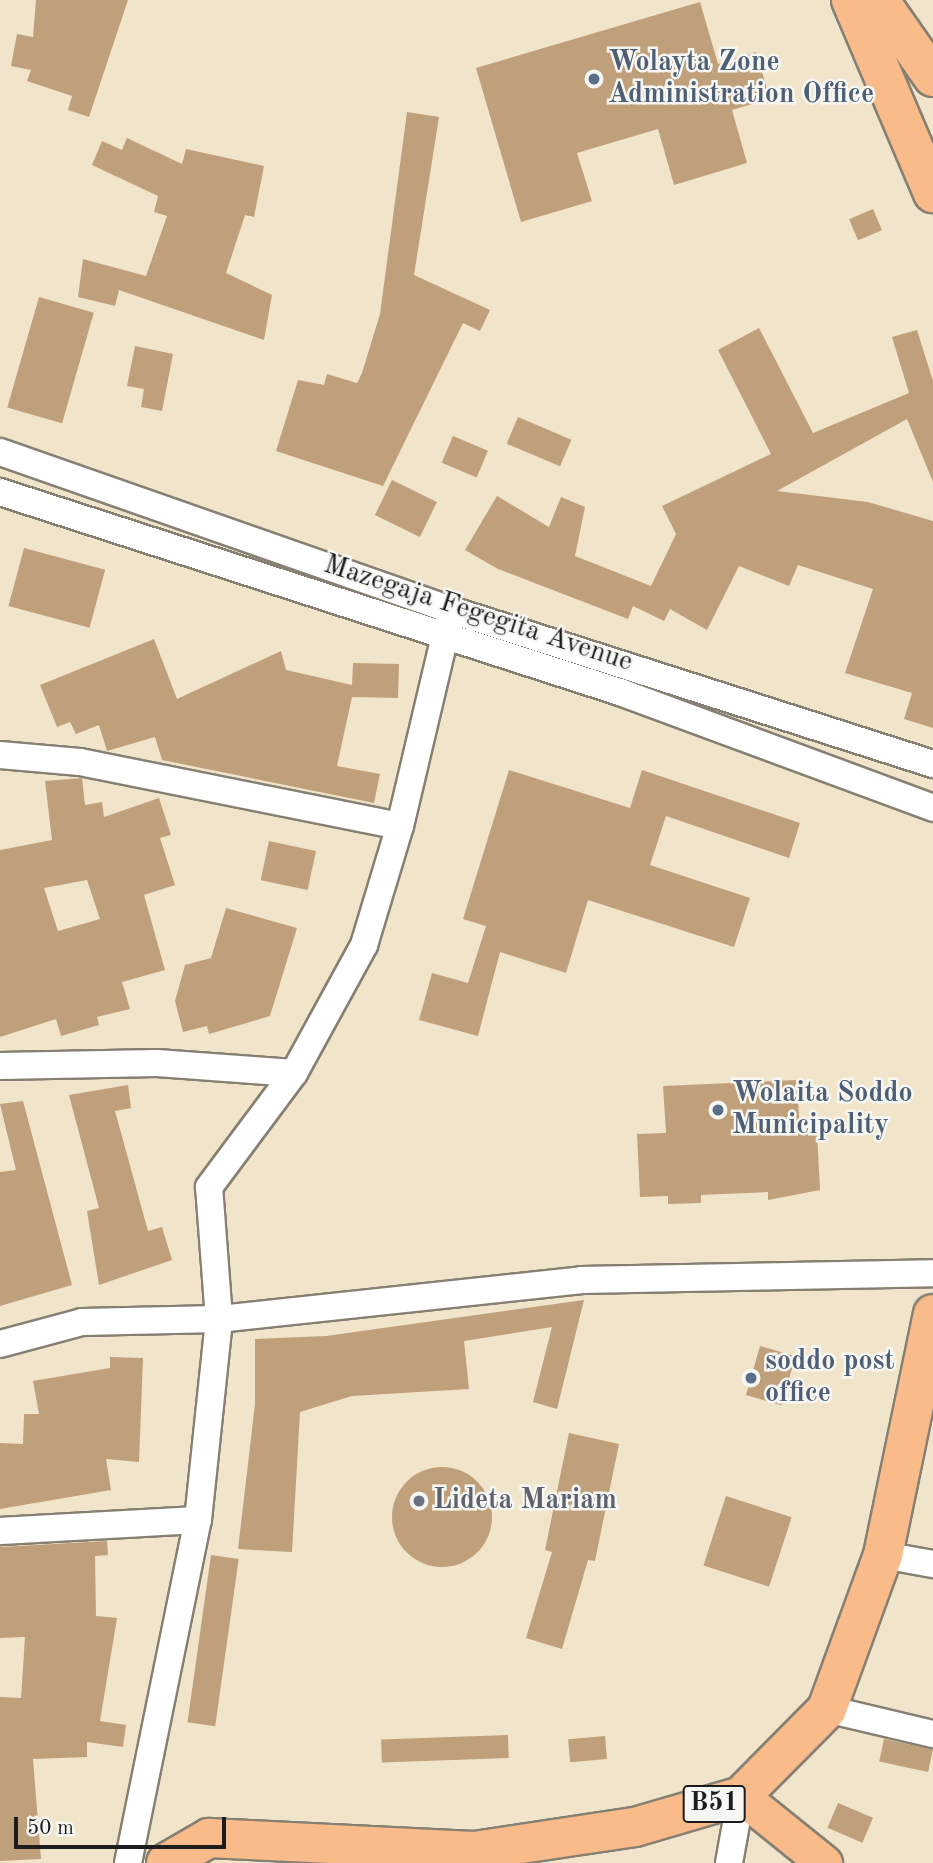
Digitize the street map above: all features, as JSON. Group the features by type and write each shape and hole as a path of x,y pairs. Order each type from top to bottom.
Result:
{"highway":[{"path":"851,0 933,193"},
{"path":"879,0 932,77"},
{"name":"B51","path":"166,1863 209,1838 251,1850 474,1850 635,1827 741,1796 827,1709 883,1555 933,1314"}],"main road":[{"path":"741,1796 824,1863"}],"street":[{"name":"Mazegaja Fegegita Avenue","path":"0,452 451,610 933,764"},
{"name":"Mazegaja Fegegita Avenue","path":"0,492 440,638 620,692 933,808"},
{"path":"128,1863 198,1520 219,1319 209,1187 294,1073 364,945 400,826 440,638 451,610"},
{"path":"0,755 80,762 400,826"},
{"path":"0,1066 157,1063 294,1073"},
{"path":"0,1344 82,1322 219,1319 581,1280 933,1273"},
{"path":"0,1531 198,1520"},
{"path":"883,1555 933,1564"},
{"path":"827,1709 933,1734"},
{"path":"729,1863 741,1796"}],"building":[{"path":"36,0 128,0 89,117 68,110 72,96 27,81 31,70 11,66 17,34 33,37"},
{"path":"700,2 718,64 756,52 770,99 732,110 747,163 674,185 658,129 577,153 592,201 521,222 476,68"},
{"path":"407,112 439,117 414,275 490,310 480,331 463,323 383,486 276,451 298,380 324,385 327,374 357,383 362,373 380,314"},
{"path":"127,138 182,164 186,149 264,166 254,217 245,215 226,273 272,295 264,340 119,290 115,306 78,297 83,259 146,276 167,216 154,212 158,196 92,165 102,141 122,150"},
{"path":"873,209 882,230 858,240 849,219"},
{"path":"39,297 94,313 62,423 7,408"},
{"path":"759,328 813,433 909,393 892,337 917,330 933,381 933,482 907,419 777,491 868,502 933,521 933,728 904,719 912,693 845,673 873,589 798,565 789,586 739,566 707,630 670,609 664,621 633,606 628,619 498,569 465,550 497,496 549,527 561,497 585,507 575,556 651,586 676,534 662,506 771,454 718,350"},
{"path":"135,346 173,354 162,411 141,407 144,389 127,386"},
{"path":"518,417 571,440 560,466 507,444"},
{"path":"453,436 488,451 477,478 442,463"},
{"path":"392,480 437,502 420,537 375,515"},
{"path":"24,548 105,570 90,628 8,606"},
{"path":"154,639 177,699 281,651 286,670 352,685 353,663 399,664 398,698 352,697 337,766 380,774 374,803 162,760 155,737 107,751 99,725 76,734 70,722 57,727 40,685"},
{"path":"509,770 630,808 642,770 800,823 789,858 666,816 650,865 750,898 734,947 588,900 566,973 500,952 478,1036 419,1020 432,973 468,983 486,926 463,919"},
{"path":"82,778 85,805 102,802 104,817 159,798 171,835 160,838 175,885 144,895 165,970 122,982 130,1009 97,1017 99,1025 61,1036 56,1019 0,1037 0,850 52,840 45,781","holes":["87,880 100,919 58,931 44,888"]},
{"path":"269,841 316,851 308,890 261,880"},
{"path":"226,908 297,928 270,1016 209,1034 207,1026 183,1032 175,1001 185,965 211,958"},
{"path":"797,1080 800,1133 817,1132 820,1190 768,1200 768,1192 701,1195 701,1203 668,1204 668,1196 640,1197 637,1134 666,1133 663,1086"},
{"path":"128,1085 131,1108 115,1111 148,1231 162,1227 172,1260 99,1285 87,1211 99,1208 69,1095"},
{"path":"23,1101 72,1285 0,1306 0,1172 16,1170 0,1104"},
{"path":"584,1300 557,1409 533,1402 552,1327 464,1341 469,1389 352,1396 300,1412 292,1552 238,1549 255,1404 255,1339 326,1336"},
{"path":"760,1346 796,1356 782,1405 746,1395"},
{"path":"110,1357 143,1358 139,1462 106,1459 111,1490 0,1509 0,1443 23,1444 24,1414 39,1414 33,1381 110,1368"},
{"path":"569,1433 619,1444 595,1561 588,1560 562,1649 526,1638 552,1552 545,1550"},
{"path":"442,1467 461,1471 477,1482 488,1498 492,1517 488,1536 477,1552 461,1563 442,1567 423,1563 407,1552 396,1536 392,1517 396,1498 407,1482 423,1471"},
{"path":"726,1496 792,1517 769,1587 703,1565"},
{"path":"107,1541 108,1555 95,1556 96,1616 117,1618 100,1721 126,1725 123,1747 87,1742 87,1757 33,1759 41,1859 0,1861 0,1697 21,1698 25,1637 0,1638 0,1547"},
{"path":"211,1555 239,1559 215,1726 187,1722"},
{"path":"508,1735 509,1758 382,1762 381,1739"},
{"path":"605,1736 607,1759 570,1762 568,1739"},
{"path":"884,1739 933,1749 928,1772 879,1761"},
{"path":"838,1803 873,1818 862,1843 827,1828"}],"place":[{"name":"Wolayta Zone Administration Office","path":"594,79"},
{"name":"Wolaita Soddo Municipality","path":"718,1110"},
{"name":"soddo post office","path":"751,1378"},
{"name":"Lideta Mariam","path":"419,1501"}]}
